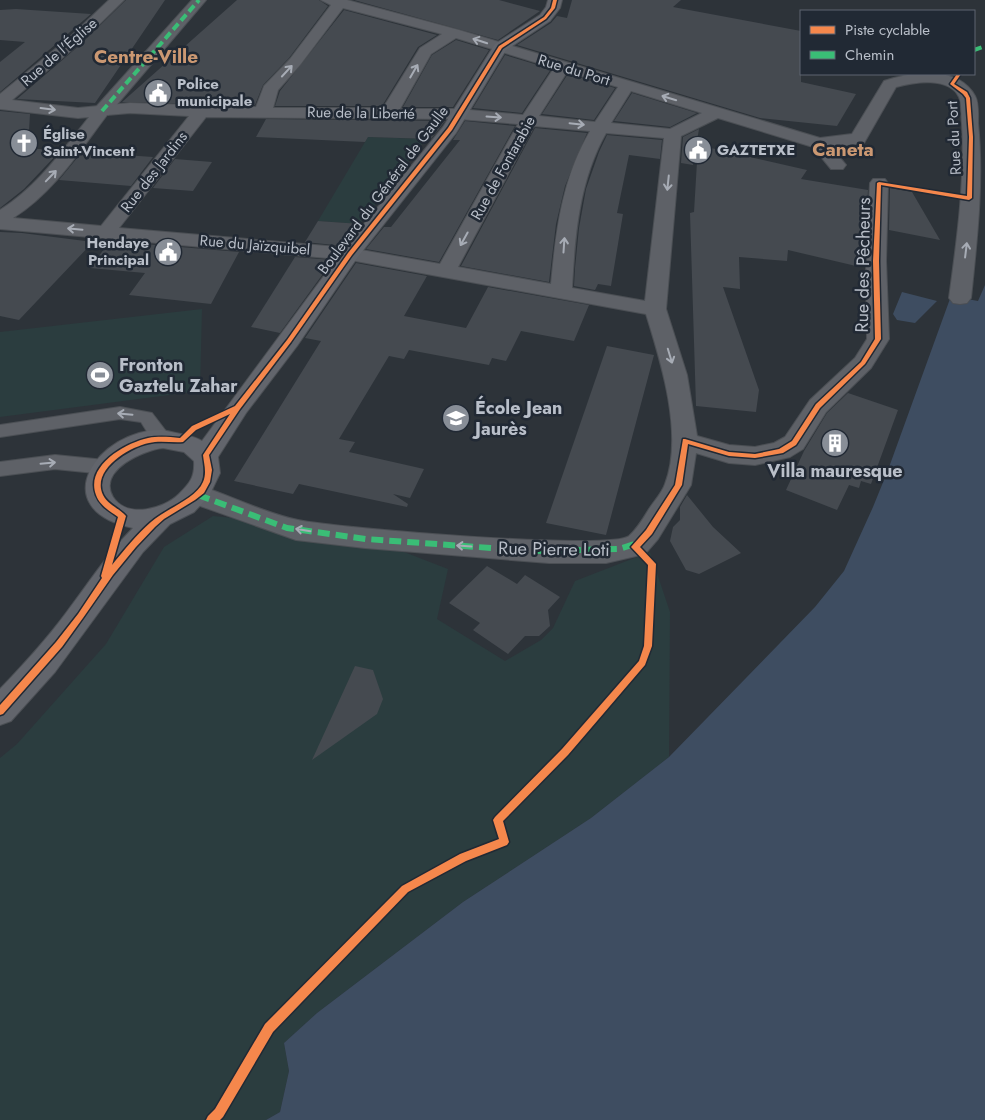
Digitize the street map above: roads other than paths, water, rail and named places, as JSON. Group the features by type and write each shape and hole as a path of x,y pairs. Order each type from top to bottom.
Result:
{"main road":[{"name":"Boulevard du Général de Gaulle","path":"206,455 238,407 289,342 350,254 450,129 500,47 545,18 553,8 556,0"},
{"name":"Boulevard du Général de Gaulle","path":"172,439 238,407"},
{"path":"172,439 196,446 206,455 210,468 207,481 198,494 188,504 161,516 134,518 122,516 109,510 100,500 98,484 105,467 116,456 130,447 146,441 172,439"},
{"path":"104,581 122,516"},
{"path":"0,710 60,642 104,581 133,545 161,516"}],"street":[{"name":"Rue de l'Église","path":"0,103 75,40 117,0"},
{"path":"0,218 24,203 58,168 102,111 199,0"},
{"path":"263,112 270,89 294,62 334,1"},
{"name":"Rue du Port","path":"334,1 390,9 454,33 819,143 858,139 890,84 913,78 946,81 965,93 968,98 971,136 970,218 960,298"},
{"path":"389,113 425,51 454,33"},
{"name":"Rue de Fontarabie","path":"446,271 529,119 563,66"},
{"path":"561,293 565,234 578,178 601,127 626,85"},
{"name":"Rue de la Liberté","path":"0,103 78,113 130,108 201,112 459,114 529,119 673,134"},
{"name":"Rue des Jardins","path":"106,232 201,112"},
{"path":"673,134 716,112"},
{"name":"Rue Pierre Loti","path":"198,494 296,530 436,544 549,552 606,552 635,547 649,532 678,485 685,441 676,375 655,310 673,134"},
{"path":"819,143 837,165"},
{"name":"Rue des Pêcheurs","path":"685,441 729,454 755,456 781,452 794,443 818,406 863,363 878,339 876,261 879,183"},
{"name":"Rue du Jaïzquibel","path":"0,223 350,254 655,310"}],"lane":[{"path":"0,431 120,413 146,417 172,439"},
{"path":"0,469 55,462 105,467"}],"water":[{"path":"985,285 985,1120 266,1120 280,1112 289,1071 284,1043 317,1013 463,902 591,818 669,757 815,607 844,571 873,507 951,296 978,301"},
{"path":"902,292 937,301 915,323 897,320 893,314"}],"place":[{"name":"Police municipale","path":"158,93"},
{"name":"Église Saint-Vincent","path":"24,143"},
{"name":"GAZTETXE","path":"698,150"},
{"name":"Hendaye Principal","path":"168,252"},
{"name":"Fronton Gaztelu Zahar","path":"100,375"},
{"name":"École Jean Jaurès","path":"456,418"},
{"name":"Villa mauresque","path":"835,443"}],"district":[{"name":"Centre-Ville","path":"146,56"},
{"name":"Caneta","path":"843,149"}]}
